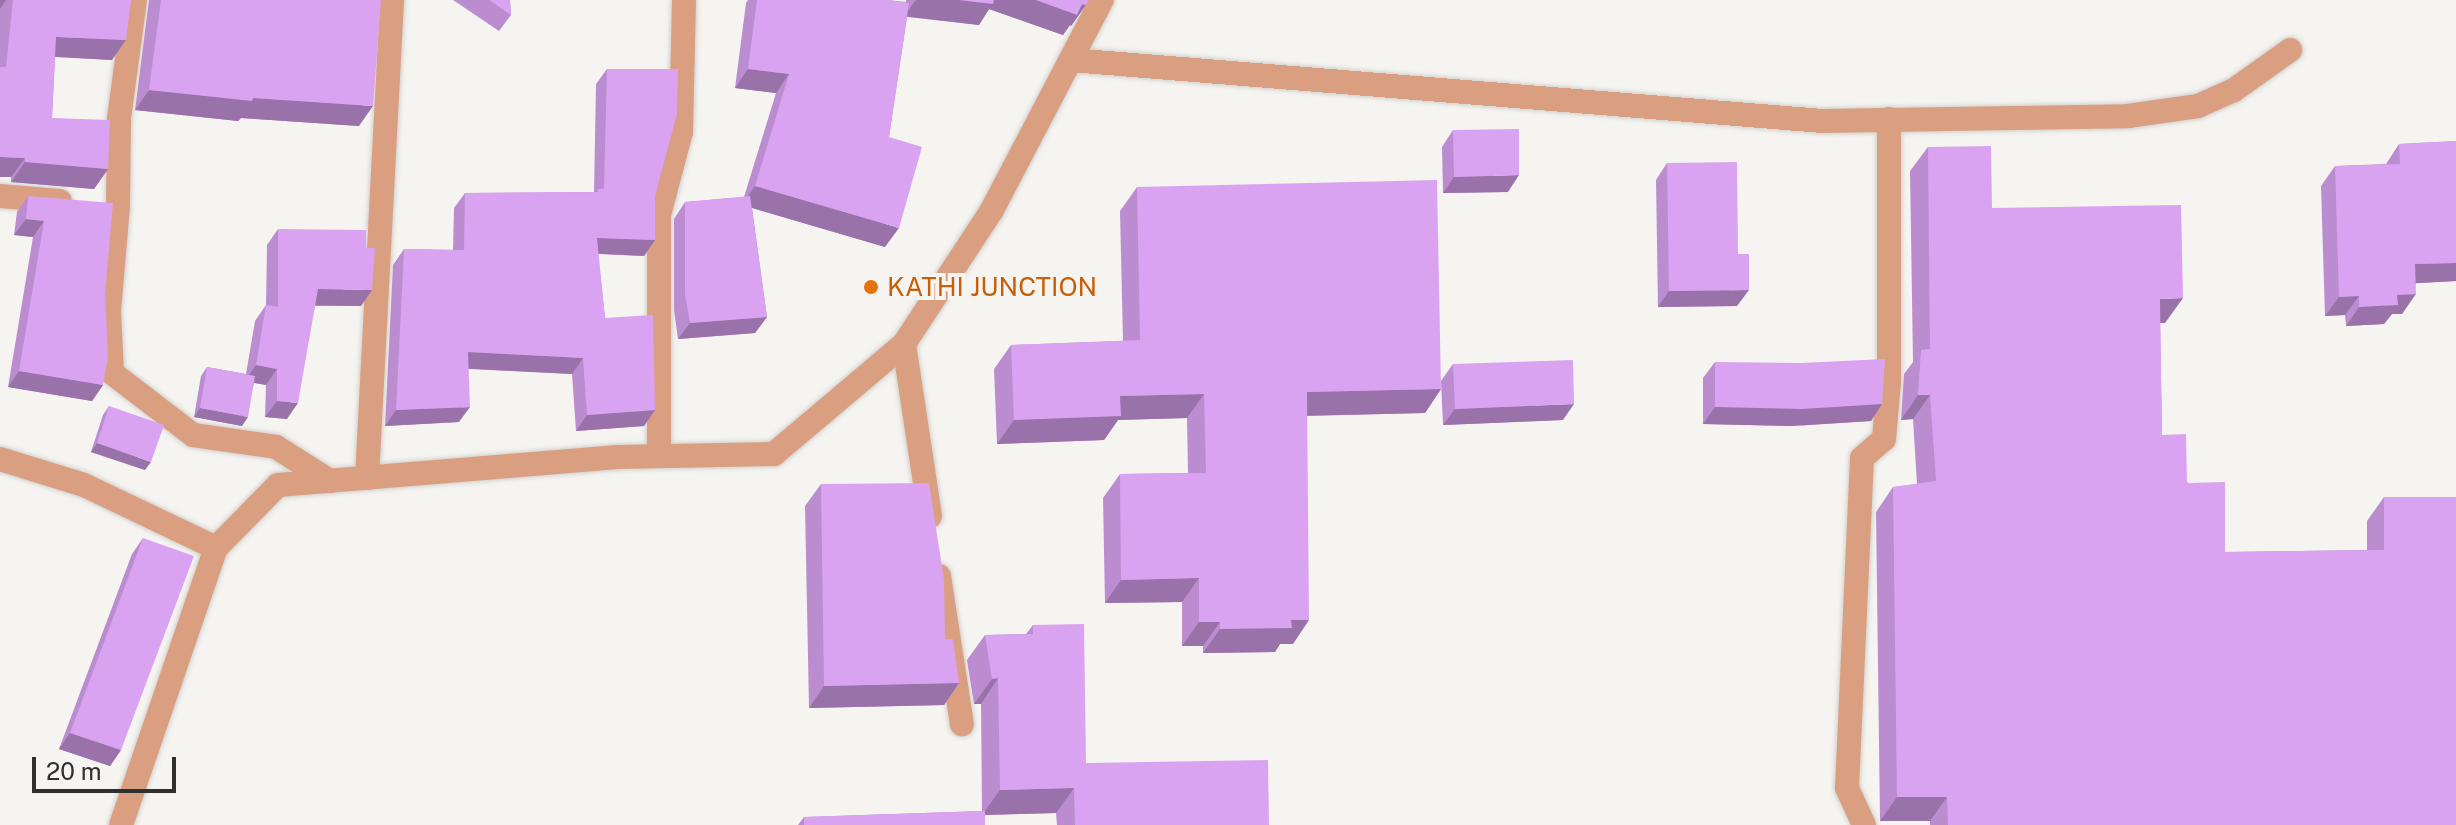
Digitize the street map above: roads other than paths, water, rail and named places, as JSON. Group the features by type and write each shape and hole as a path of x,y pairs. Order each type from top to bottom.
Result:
{"street":[{"path":"135,0 119,119 118,206 109,311 112,373 193,435 276,447 330,481"},
{"path":"367,478 392,0"},
{"path":"659,456 659,215 681,132 684,0"},
{"path":"121,825 216,548 278,485 659,456 774,454 904,344 992,210 1102,0"},
{"path":"1071,60 1822,121 2128,116 2198,106 2234,90 2290,50"},
{"path":"1864,825 1847,788 1862,458 1884,439 1889,382 1889,119"},
{"path":"0,196 118,206"},
{"path":"904,344 962,724"},
{"path":"0,459 84,485 216,548"}],"place":[{"name":"KATHI JUNCTION","path":"871,287"}]}
